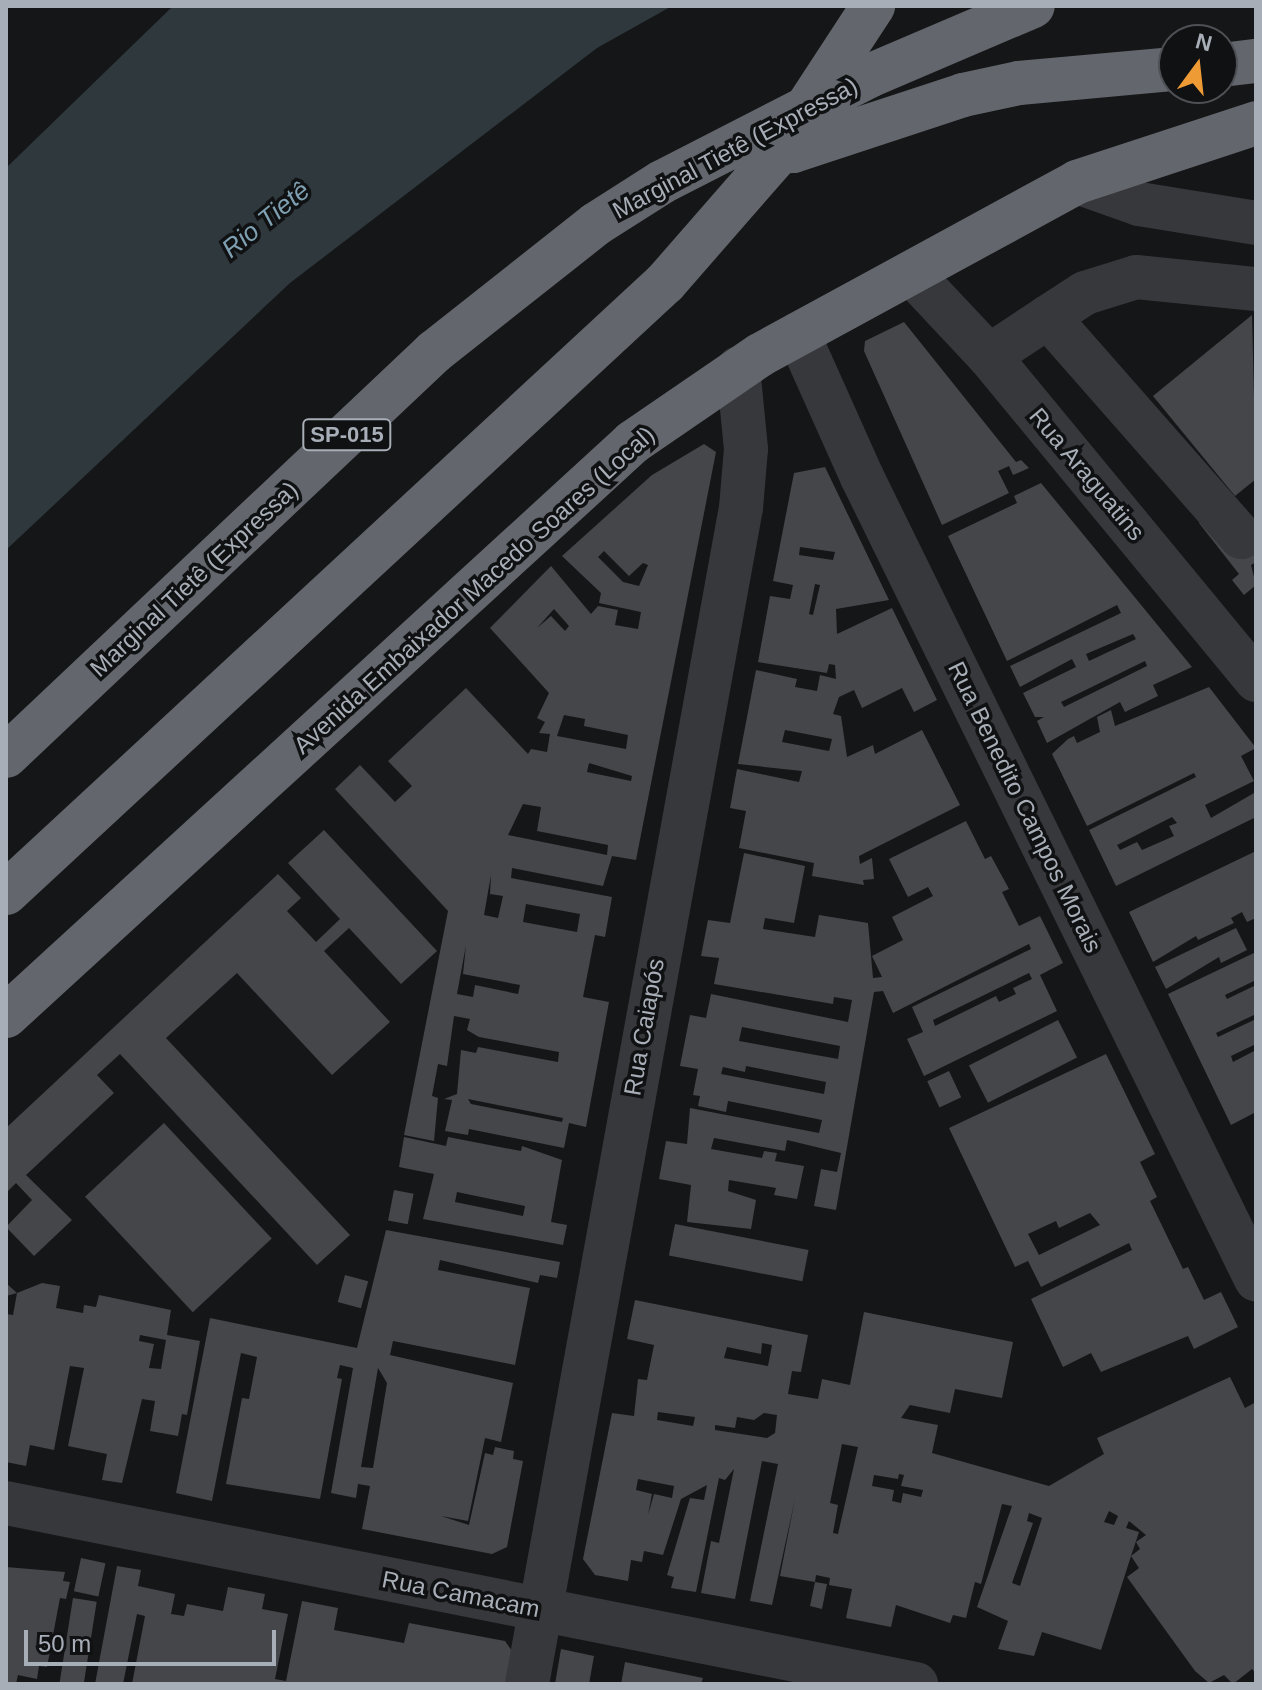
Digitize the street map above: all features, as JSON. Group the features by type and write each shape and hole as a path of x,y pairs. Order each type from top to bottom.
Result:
{"highway":[{"path":"6,893 665,283 773,159 873,6"},
{"name":"Marginal Tietê (Expressa)","path":"6,756 484,310 596,224 869,76 1033,6"},
{"path":"719,155 793,151 963,95 1019,83 1158,70"},
{"name":"Avenida Embaixador Macedo Soares (Local)","path":"6,1016 633,442 738,368 1077,182 1256,123"}],"street":[{"path":"1077,182 1139,204 1256,223"},
{"name":"Rua Araguatins","path":"911,273 989,356 1256,680"},
{"path":"989,356 1085,293 1136,277 1256,289"},
{"path":"1048,317 1241,537"},
{"name":"Rua Benedito Campos Morais","path":"798,334 862,477 1256,1279"},
{"name":"Rua Caiapós","path":"527,1684 741,508 746,449 738,368"},
{"name":"Rua Camacam","path":"6,1503 916,1684"}],"water":[{"name":"Rio Tietê","path":"173,6 672,6 597,48 290,283 6,550 6,168"}],"building":[{"path":"1252,315 1256,479 1235,496 1153,396"},
{"path":"904,322 1016,462 1021,460 1029,468 1013,475 1009,466 998,471 1009,493 942,525 864,351 865,341"},
{"path":"704,444 716,452 636,860 612,856 603,886 512,868 511,878 612,897 605,937 595,935 583,997 609,1002 586,1127 569,1123 564,1148 469,1129 468,1135 445,1131 452,1100 444,1099 457,1094 461,1050 476,1053 478,1047 558,1062 559,1052 479,1037 467,1030 470,1019 454,1016 447,1066 438,1064 432,1096 438,1098 434,1141 404,1135 448,911 335,789 360,765 395,802 412,786 388,761 466,688 528,754 531,749 547,752 550,734 539,733 545,722 537,718 549,693 490,628 551,566 591,614 598,606 618,610 615,625 638,629 641,612 599,603 601,593 562,556 652,475","holes":["604,551 629,576 643,563 648,565 639,586 623,582 598,557","554,609 569,626 565,631 551,616 537,628","564,715 585,719 584,726 628,735 626,749 557,736","589,763 632,776 631,781 587,772","523,804 541,807 537,831 608,845 607,855 508,835","491,875 490,894 503,896 498,918 484,915","526,904 580,914 577,932 523,922","466,945 463,974 520,985 518,994 475,985 473,997 457,994","468,1099 563,1118 562,1122 471,1104"]},
{"path":"825,467 889,600 836,609 837,634 892,608 937,700 914,712 902,688 862,708 854,690 839,697 833,714 841,716 847,757 873,745 875,754 922,730 960,805 859,856 860,864 872,858 874,879 863,880 864,885 812,876 814,863 739,848 746,811 730,808 737,769 799,782 802,771 738,764 756,670 797,679 795,687 817,691 820,675 836,679 835,665 829,664 827,673 758,662 770,596 790,599 793,585 773,581 794,473","holes":["800,547 835,552 833,560 799,555","815,584 820,585 813,615 809,614","785,730 832,739 829,751 782,742"]},
{"path":"1041,483 1192,667 1153,685 1158,696 1125,712 1120,702 1047,743 1037,721 1044,717 1035,717 1023,693 1076,667 1072,659 1020,687 1010,666 1121,613 1117,605 1007,661 948,536 1017,503 1014,496","holes":["1133,634 1136,639 1089,661 1086,654","1145,661 1147,666 1064,707 1061,702"]},
{"path":"1210,515 1256,536 1256,562 1251,565 1256,585 1244,595 1232,580 1239,574 1199,523"},
{"path":"1209,687 1256,748 1241,756 1254,781 1205,805 1211,818 1254,793 1256,817 1116,886 1089,830 1196,777 1194,773 1087,826 1052,754 1074,736 1077,743 1100,732 1097,717 1111,710 1115,726","holes":["1172,817 1177,823 1169,826 1174,836 1142,850 1137,842 1120,850 1117,845"]},
{"path":"966,821 985,859 991,856 1009,889 1002,892 1019,926 1040,916 1063,963 1040,975 1057,1011 924,1076 907,1039 923,1032 912,1007 1031,949 1029,944 893,1013 883,991 874,992 836,1210 814,1206 821,1169 837,1172 841,1153 787,1140 785,1151 714,1138 711,1149 762,1158 764,1151 777,1153 775,1161 804,1166 797,1199 774,1195 776,1188 729,1180 728,1191 756,1200 751,1229 687,1222 691,1185 659,1179 666,1141 687,1144 690,1108 819,1133 822,1120 728,1101 726,1112 698,1106 700,1096 693,1095 698,1069 680,1066 690,1015 706,1018 711,994 848,1022 852,1000 834,997 833,1004 714,984 719,958 701,956 708,920 730,923 744,853 805,866 794,923 765,918 763,929 815,937 819,915 868,923 873,978 882,977 872,956 903,940 892,917 933,896 928,887 908,897 889,859","holes":["1029,973 1032,979 1013,988 1016,994 999,1002 996,996 935,1026 933,1020","742,1027 840,1046 838,1059 739,1041","746,1066 826,1082 824,1094 721,1074 723,1067 745,1072"]},
{"path":"324,830 437,951 401,984 349,928 324,951 390,1022 332,1075 237,973 166,1038 350,1235 317,1265 120,1054 97,1075 114,1093 26,1175 72,1220 34,1256 6,1227 32,1200 16,1183 6,1193 6,1128 278,874 301,898 287,911 316,942 340,919 288,863"},
{"path":"1256,851 1256,918 1247,922 1242,912 1231,918 1234,923 1198,940 1196,936 1153,962 1129,912"},
{"path":"1236,928 1247,950 1221,963 1219,957 1166,989 1155,967"},
{"path":"1256,952 1256,980 1225,995 1227,999 1256,985 1256,1014 1216,1033 1218,1037 1256,1019 1256,1044 1231,1056 1233,1062 1256,1050 1256,1112 1231,1125 1168,994"},
{"path":"1058,1020 1077,1057 988,1103 969,1065"},
{"path":"1106,1054 1155,1154 1140,1162 1157,1197 1150,1201 1183,1269 1188,1267 1204,1300 1221,1292 1238,1327 1194,1349 1188,1336 1101,1372 1091,1353 1063,1367 1031,1299 1132,1250 1129,1243 1041,1287 1028,1261 1015,1267 949,1128","holes":["1090,1213 1100,1225 1039,1255 1028,1234 1056,1221 1059,1228"]},
{"path":"949,1071 961,1097 940,1107 927,1081"},
{"path":"164,1123 272,1239 193,1312 85,1197"},
{"path":"404,1137 446,1146 448,1137 521,1151 522,1146 562,1160 551,1222 567,1225 563,1245 423,1219 434,1174 399,1167","holes":["457,1192 525,1206 523,1216 455,1202"]},
{"path":"394,1190 414,1194 408,1224 388,1220"},
{"path":"675,1224 809,1250 802,1281 669,1255"},
{"path":"386,1230 560,1262 557,1278 540,1275 538,1283 440,1260 438,1270 530,1288 515,1365 393,1341 390,1355 513,1383 501,1442 485,1438 468,1521 441,1516 469,1525 485,1453 493,1455 495,1447 514,1451 513,1459 523,1461 507,1547 492,1554 362,1529 370,1486 358,1484 356,1498 331,1493 353,1368 340,1365 337,1378 342,1379 320,1499 226,1484 242,1398 249,1399 257,1357 241,1353 212,1501 176,1493 210,1318 357,1348","holes":["378,1368 387,1383 373,1468 361,1467"]},
{"path":"345,1275 368,1281 361,1308 338,1302"},
{"path":"6,1283 17,1293 6,1296"},
{"path":"42,1283 60,1286 56,1308 83,1313 84,1305 96,1307 99,1295 171,1310 167,1335 200,1341 187,1415 182,1414 178,1436 150,1431 155,1401 142,1399 122,1483 102,1480 107,1454 68,1446 84,1368 70,1366 54,1450 30,1445 26,1466 6,1462 6,1314 13,1315 17,1293","holes":["140,1335 166,1340 161,1369 149,1368 154,1344 139,1341"]},
{"path":"635,1300 808,1335 801,1372 792,1371 788,1394 818,1399 822,1379 850,1385 864,1312 1013,1342 1002,1398 955,1389 950,1413 910,1405 901,1418 938,1425 932,1453 1049,1486 1104,1454 1097,1438 1230,1377 1245,1408 1256,1402 1256,1674 1252,1669 1233,1684 1224,1675 1209,1683 1195,1671 1127,1577 1139,1568 1131,1556 1101,1650 1042,1632 1034,1656 998,1649 1008,1621 977,1607 1012,1506 1002,1504 981,1584 975,1582 966,1618 953,1615 950,1623 896,1605 891,1627 846,1618 852,1589 829,1585 830,1578 816,1575 815,1582 780,1576 795,1499 772,1605 750,1601 778,1464 762,1461 735,1599 701,1593 711,1541 719,1543 734,1469 725,1480 719,1478 696,1592 671,1588 674,1577 667,1575 690,1498 704,1500 707,1485 681,1499 663,1555 644,1551 642,1562 631,1560 628,1581 595,1575 583,1559 612,1413 634,1416 638,1379 647,1380 654,1345 627,1339","holes":["762,1343 772,1345 768,1366 724,1358 727,1347 761,1354","658,1412 695,1417 693,1426 657,1420","764,1413 777,1415 775,1433 767,1438 715,1430 715,1425 735,1428 737,1417 754,1420","842,1444 858,1447 838,1534 833,1533 838,1505 830,1503","899,1474 904,1475 901,1486 923,1490 921,1497 903,1493 901,1503 892,1501 894,1490 872,1486 874,1475 898,1479","638,1479 674,1486 672,1498 654,1494 648,1515 652,1494 636,1490","1109,1511 1118,1516 1114,1525 1104,1522","1029,1513 1042,1518 1020,1586 1012,1583 1033,1523 1027,1521","1129,1521 1146,1535 1136,1542 1140,1549 1131,1556 1139,1532 1126,1528"]},
{"path":"81,1558 105,1563 98,1596 74,1591"},
{"path":"117,1566 141,1570 138,1586 175,1594 171,1614 184,1616 187,1604 223,1611 228,1587 265,1594 262,1609 288,1614 275,1679 286,1681 302,1601 338,1608 334,1630 404,1643 409,1623 505,1641 514,1654 508,1684 132,1684 145,1616 137,1614 123,1684 95,1684"},
{"path":"6,1567 65,1572 63,1581 70,1582 66,1599 60,1598 47,1667 39,1666 37,1679 18,1675 16,1684 6,1684"},
{"path":"815,1582 827,1584 822,1609 810,1606"},
{"path":"73,1598 97,1602 84,1684 59,1684"},
{"path":"561,1649 594,1656 589,1684 555,1684"},
{"path":"625,1662 703,1678 701,1684 621,1684"}]}
